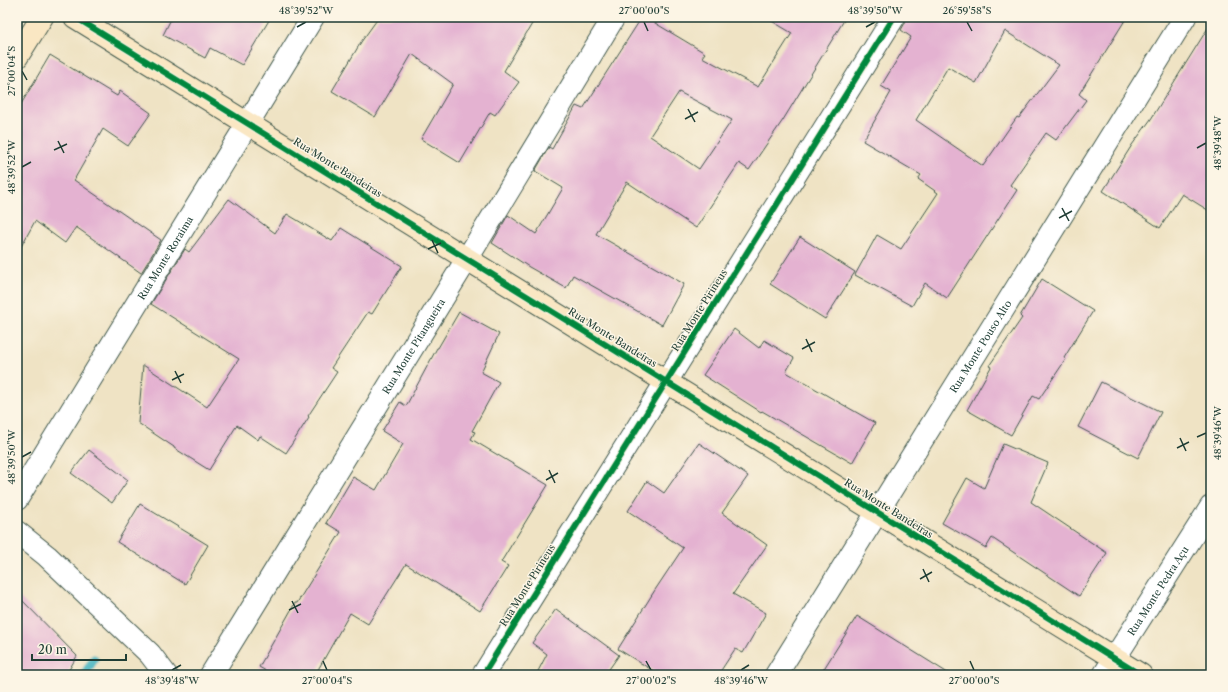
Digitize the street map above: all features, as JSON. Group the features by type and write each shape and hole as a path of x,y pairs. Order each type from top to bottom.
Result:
{"main road":[{"path":"17,57 42,17"},
{"name":"Rua Monte Bandeiras","path":"75,17 877,512 1109,667 1141,675"}],"street":[{"name":"Rua Monte Roraima","path":"17,499 313,17"},
{"name":"Rua Monte Pitangueira","path":"211,675 614,17"},
{"name":"Rua Monte Pirineus","path":"483,675 894,17"},
{"name":"Rua Monte Pouso Alto","path":"776,675 1185,17"},
{"name":"Rua Monte Pedra Açu","path":"1109,667 1211,507"},
{"path":"17,532 47,556 150,654 166,675"}],"building":[{"path":"172,17 271,17 242,65 210,48 205,58 163,35"},
{"path":"379,17 536,17 504,71 519,82 495,115 490,112 460,163 421,139 453,84 412,54 375,117 332,91 361,42"},
{"path":"642,17 645,17 705,53 702,57 758,87 792,33 765,17 846,17 783,120 749,170 739,163 696,228 627,182 596,234 684,284 662,325 573,275 566,288 529,267 492,243 508,215 536,234 563,188 535,171 549,147 552,149 576,106 583,109","holes":["679,92 732,120 699,169 650,136"]},
{"path":"906,17 1127,17 1079,94 1086,100 1056,140 1046,133 1010,185 1017,190 947,298 925,283 912,306 855,275 877,235 901,249 938,193 918,179 921,175 863,141 891,92 881,86 911,37 901,30 905,23","holes":["1005,31 1059,65 1019,118 1017,117 983,166 916,120 948,67 976,83"]},
{"path":"1211,23 1211,212 1182,194 1160,228 1103,191 1132,145 1151,119"},
{"path":"50,55 117,96 120,91 151,113 128,146 103,129 74,180 161,240 141,273 76,227 65,243 35,221 17,254 17,111"},
{"path":"229,199 275,233 287,214 332,241 341,228 402,266 372,314 368,312 331,368 337,372 286,453 260,436 258,440 237,425 209,470 138,423 143,365 207,407 239,359 151,304 185,249 189,252"},
{"path":"800,237 855,272 825,319 770,284"},
{"path":"1042,279 1093,311 1064,358 1066,359 1039,399 1033,396 1011,435 967,410 991,367 989,366 1022,318 1020,316"},
{"path":"459,312 499,334 481,372 499,382 472,431 475,432 471,439 548,485 501,562 508,566 480,611 406,564 368,624 350,613 315,675 273,675 259,667 295,603 297,603 341,532 326,523 353,477 376,490 403,444 382,431 400,402 406,406 437,348"},
{"path":"734,329 759,348 764,340 794,358 786,372 875,423 852,463 762,411 761,412 703,375"},
{"path":"1101,382 1161,412 1138,458 1078,427"},
{"path":"699,443 748,476 722,513 767,545 733,594 766,613 743,653 735,649 718,675 660,675 618,649 683,548 628,511 647,481 664,493"},
{"path":"1003,444 1048,463 1031,502 1107,553 1079,596 992,538 986,548 942,523 967,478 984,488"},
{"path":"89,450 128,480 112,503 71,473"},
{"path":"140,504 208,545 185,584 117,542"},
{"path":"17,595 77,656 66,675 17,675"},
{"path":"556,609 619,655 605,675 536,675 547,654 532,643"},
{"path":"857,616 951,675 820,675"}],"waterway":[{"path":"84,675 94,659"}],"cycle path":[{"path":"75,17 1141,675"},
{"path":"483,675 894,17"}]}
